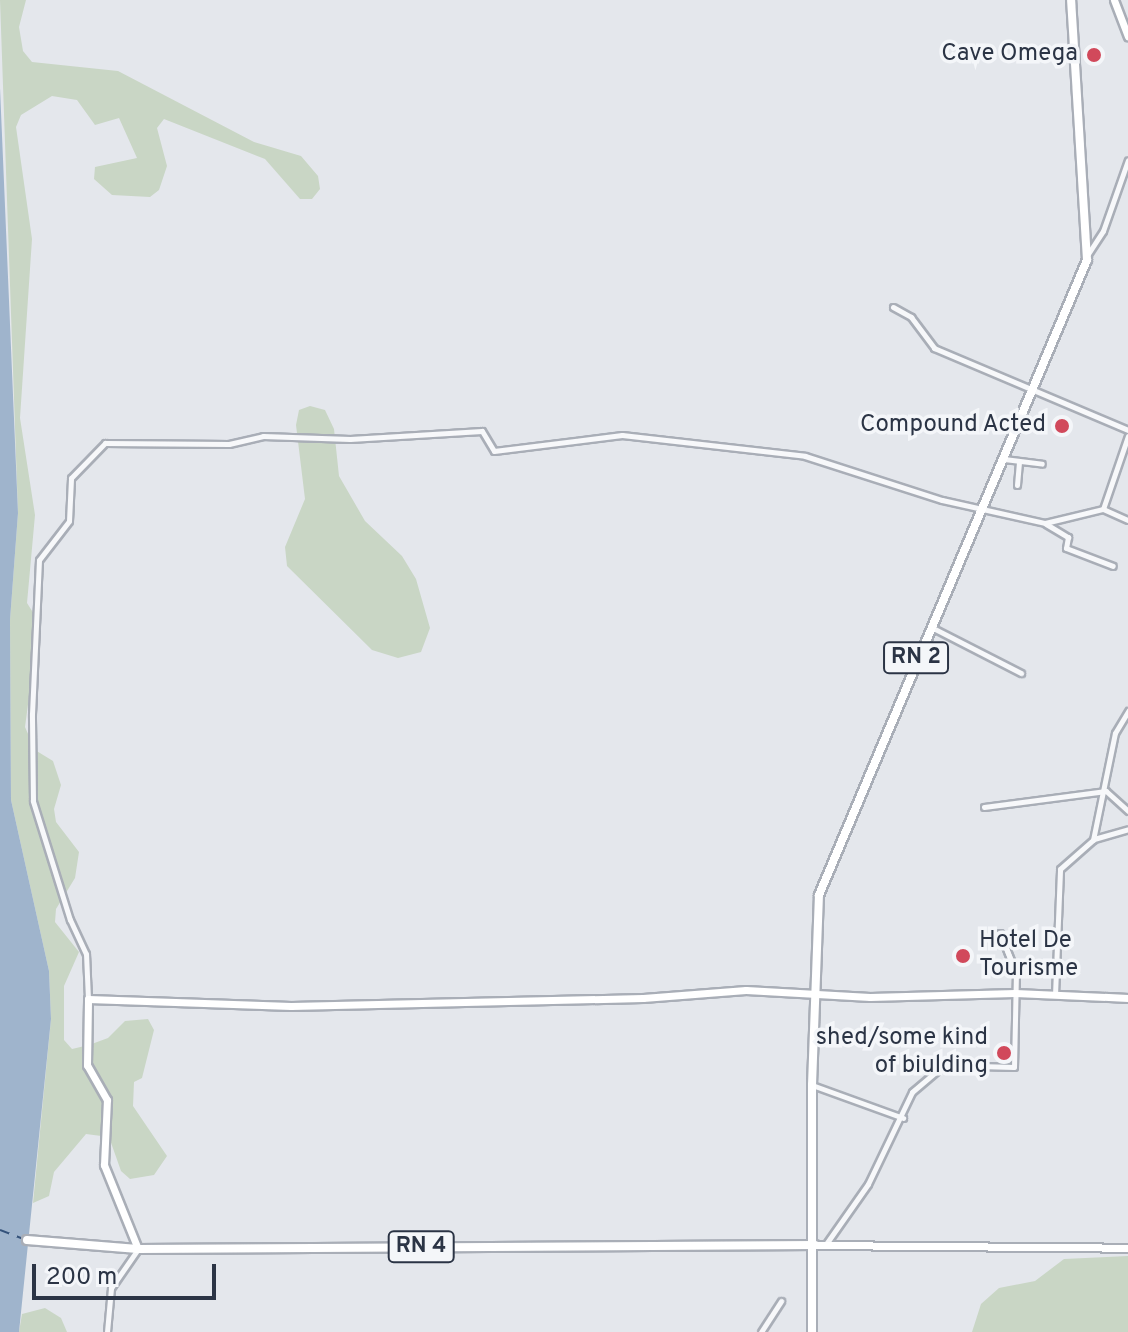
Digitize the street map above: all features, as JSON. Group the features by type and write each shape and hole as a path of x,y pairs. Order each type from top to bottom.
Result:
{"main road":[{"name":"RN 2","path":"812,1332 815,1245 812,1085 819,895 1088,255 1071,0"},
{"name":"RN 4","path":"27,1240 138,1249 815,1245"}],"street":[{"path":"1114,0 1128,36"},
{"path":"1088,255 1103,231 1128,160"},
{"path":"893,307 911,317 934,348 1034,387 1128,433 1103,509"},
{"path":"107,1332 111,1288 138,1249 104,1165 107,1100 87,1065 86,954 70,920 33,801 32,714 39,560 69,521 71,478 105,443 229,444 263,436 350,439 482,431 494,451 622,435 805,456 982,510 1045,523 1068,537 1066,548 1113,566"},
{"path":"1003,459 1042,464"},
{"path":"1017,485 1019,462"},
{"path":"1045,523 1103,509 1128,520"},
{"path":"930,627 1021,673"},
{"path":"1093,840 1106,791 1115,733 1128,711"},
{"path":"984,807 1106,791 1128,811"},
{"path":"1055,995 1060,869 1093,840 1128,829"},
{"path":"825,1245 868,1184 903,1118 912,1092 944,1065 1014,1067 1016,973 1011,960 1005,946 1000,933 1005,946 1010,958 1015,971"},
{"path":"88,999 291,1006 643,998 746,990 817,994 1015,993 1128,998"},
{"path":"812,1085 903,1118"},
{"path":"815,1245 1128,1248"},
{"path":"761,1332 781,1301"}],"green space":[{"path":"0,0 26,0 19,27 23,51 32,62 118,71 254,142 301,156 318,176 320,189 312,199 300,199 265,159 164,119 157,128 167,166 159,190 150,197 112,195 94,179 95,167 137,158 119,118 95,125 77,100 52,96 21,115 16,127 32,239 20,418 35,515 27,603 39,622 25,727 35,750 53,761 61,785 54,809 56,822 79,852 75,878 56,909 55,922 79,952 64,986 64,1040 72,1049 89,1045 108,1038 125,1021 148,1019 154,1030 142,1078 134,1082 133,1106 167,1156 154,1175 130,1179 121,1171 109,1137 86,1134 54,1172 49,1196 33,1203 51,1019 49,971 11,800 10,620 18,513"},
{"path":"310,406 325,410 334,429 339,476 365,521 402,556 416,579 430,628 421,652 398,658 372,650 287,566 285,547 305,499 296,425 299,410"},
{"path":"1128,1256 1128,1332 972,1332 981,1304 999,1288 1035,1281 1064,1259"},
{"path":"45,1308 61,1318 67,1332 19,1332 22,1314"}],"water":[{"path":"0,88 18,513 10,620 11,800 49,971 51,1019 19,1332 0,1332"}],"ferry route":[{"path":"0,1230 26,1240"}],"place":[{"name":"Cave Omega","path":"1094,55"},
{"name":"Compound Acted","path":"1062,426"},
{"name":"Hotel De Tourisme","path":"963,956"},
{"name":"shed/some kind of biulding","path":"1004,1053"}]}
